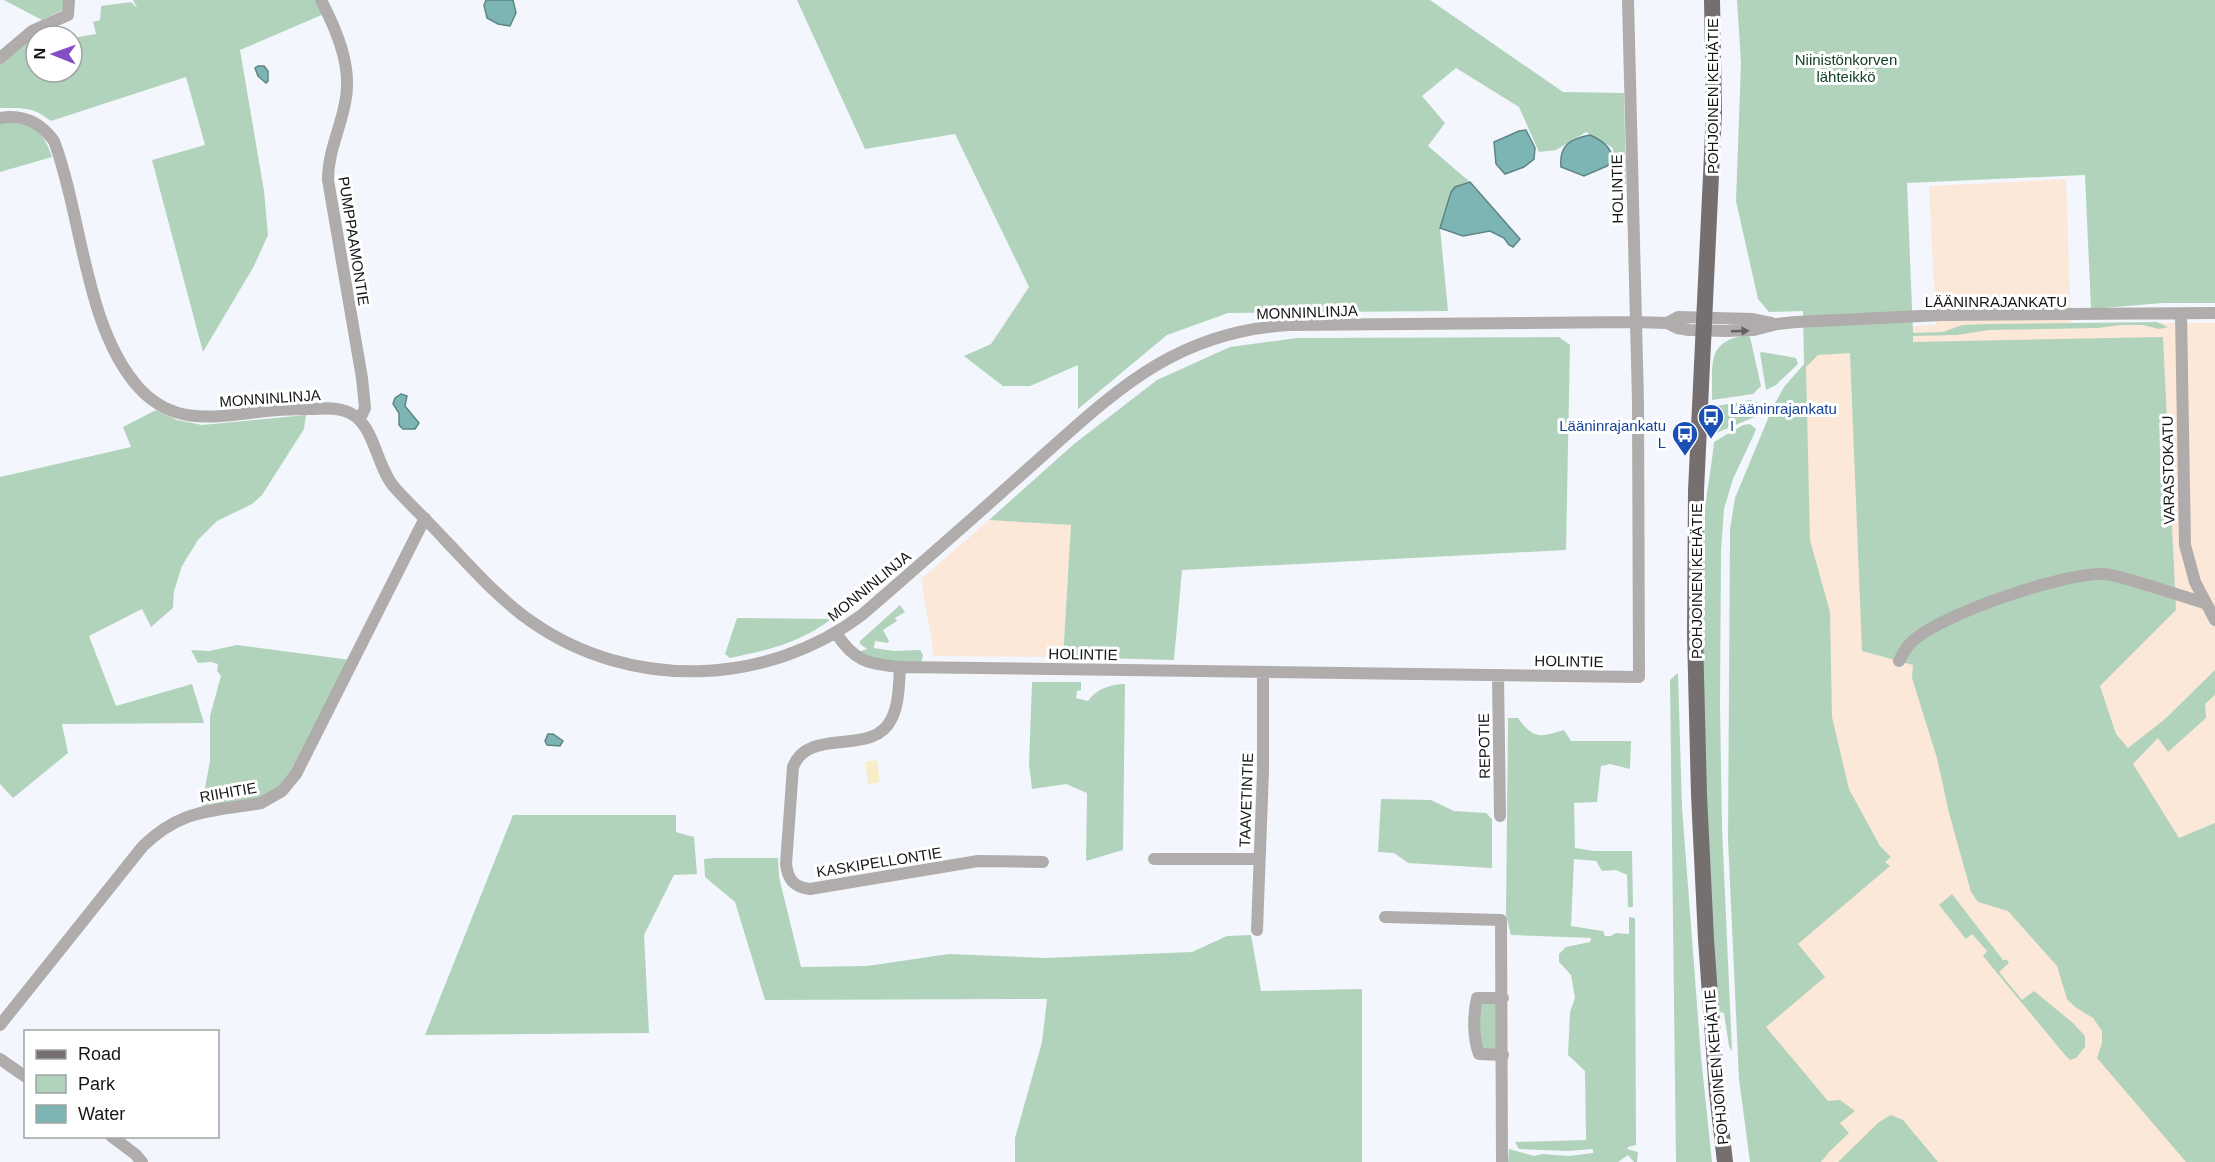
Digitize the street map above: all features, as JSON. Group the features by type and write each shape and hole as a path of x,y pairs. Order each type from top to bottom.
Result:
{"main road":[{"name":"POHJOINEN KEHÄTIE","path":"1712,0 1715,54 1714,122 1703,324 1695,545 1697,741 1707,962 1725,1162"}],"street":[{"path":"0,58 32,31 68,15 69,0"},
{"name":"PUMPPAAMONTIE","path":"321,0 338,39 347,75 345,104 330,155 328,180 362,378 365,408 360,419"},
{"name":"HOLINTIE","path":"836,633 846,648 859,659 876,665 900,667 1639,676 1638,414 1628,0"},
{"name":"MONNINLINJA","path":"0,118 16,117 32,120 48,132 54,141 105,328 119,360 140,389 150,398 179,414 194,417 277,410 344,410 360,419 367,428 384,474 393,486 520,614 560,640 594,655 619,663 667,671 691,673 720,671 772,660 836,633 872,606 1128,384 1161,362 1198,344 1242,330 1289,325 1667,323 1678,317 1703,324"},
{"name":"LÄÄNINRAJANKATU","path":"1703,324 1753,319 1777,324 1942,315 2215,313"},
{"name":"VARASTOKATU","path":"2181,314 2185,545 2195,582 2204,603 2215,620"},
{"name":"RIIHITIE","path":"0,1025 143,846 153,837 164,828 190,815 261,803 272,798 290,783 331,707 425,518"},
{"path":"1899,661 1904,650 1914,639 1933,627 1968,611 2026,590 2083,575 2106,573 2204,603"},
{"name":"KASKIPELLONTIE","path":"900,667 896,708 886,729 868,739 814,746 796,758 793,767 786,853 788,876 794,884 810,888 978,861 1043,862"},
{"name":"TAAVETINTIE","path":"1257,930 1263,771 1263,672"},
{"name":"REPOTIE","path":"1498,675 1500,816"},
{"path":"1154,860 1259,859"},
{"path":"1385,916 1501,920 1502,1162"},
{"path":"1503,998 1477,999 1475,1008 1475,1045 1479,1054 1503,1055"},
{"path":"0,1059 24,1076"},
{"path":"112,1138 135,1154 142,1162"}],"shaded area":[{"path":"2066,179 2071,323 2215,323 2215,1162 1768,1162 1747,1041 1815,885 1805,331 1936,325 1929,186"},
{"path":"989,520 1071,525 1063,657 934,656 921,579"}],"green space":[{"path":"4,0 63,0 63,10 42,20"},
{"path":"133,0 315,0 324,14 240,50 264,191 268,235 254,266 203,352 152,160 205,145 186,77 51,121 33,110 0,108 0,61 24,39 24,84 84,84 84,36 96,34 93,22 100,20 101,6 131,2 137,8"},
{"path":"797,0 1430,0 1563,92 1624,93 1626,184 1614,180 1613,148 1586,132 1556,150 1539,152 1519,107 1456,68 1422,96 1445,123 1428,146 1470,182 1455,187 1440,228 1448,311 1228,313 1167,335 1078,409 1078,365 1030,386 1003,386 964,356 991,344 1029,287 955,134 865,149"},
{"name":"Niinistönkorven lähteikkö","path":"1737,0 2215,0 2215,303 2163,303 2091,309 2085,175 1907,183 1913,333 1943,332 1962,325 1988,324 2157,322 2168,327 2159,329 2143,325 2121,325 2097,328 1989,330 1957,335 1913,336 1913,342 2163,337 2176,610 2100,686 2116,734 2128,748 2165,719 2215,670 2215,695 2205,704 2206,718 2168,752 2158,738 2133,764 2179,838 2215,823 2215,1162 2186,1162 2097,1058 2102,1043 2102,1031 2093,1018 2067,999 2057,966 2008,911 1978,902 1971,892 1949,813 1937,758 1912,678 1913,665 1862,651 1850,353 1818,355 1806,367 1810,540 1830,612 1832,717 1849,789 1880,846 1891,857 1885,862 1890,866 1798,944 1825,977 1766,1027 1828,1101 1840,1100 1855,1111 1840,1123 1849,1133 1821,1162 1750,1162 1739,1079 1728,840 1730,529 1735,498 1772,409 1784,387 1804,364 1803,311 1769,312 1758,299 1736,201 1741,63"},
{"path":"5,122 36,130 45,140 52,157 0,172 0,124"},
{"path":"1747,335 1750,337 1761,386 1753,394 1712,400 1712,366 1718,349 1733,338"},
{"path":"1559,337 1570,345 1566,550 1182,570 1174,660 1063,657 1071,525 989,520 1074,444 1157,380 1230,347 1297,338"},
{"path":"1760,353 1796,358 1798,364 1776,385 1766,390"},
{"path":"1750,400 1761,404 1760,413 1757,416 1714,434 1711,425 1711,407"},
{"path":"156,410 177,420 202,425 306,415 304,429 262,495 252,504 217,521 198,540 182,566 174,591 173,608 151,627 142,609 89,636 116,706 192,684 204,723 62,724 68,753 13,798 0,784 0,477 131,447 123,427"},
{"path":"1750,424 1756,429 1733,479 1724,509 1721,551 1722,827 1732,1051 1729,1046 1724,1013 1717,1011 1704,761 1702,573 1705,510 1714,442 1743,425"},
{"path":"900,605 905,612 895,618 897,621 883,630 888,643 875,641 874,648 894,651 920,650 923,655 921,663 884,662 858,652 867,649 860,644 860,641"},
{"path":"737,618 831,619 796,640 730,658 725,654"},
{"path":"237,645 351,660 289,779 265,797 201,809 210,761 210,716 221,676 217,671 218,664 198,663 191,650 209,651"},
{"path":"1678,673 1682,807 1701,1057 1712,1162 1676,1162 1670,680"},
{"path":"1032,682 1081,682 1081,690 1077,691 1076,698 1088,701 1104,688 1125,684 1123,850 1086,861 1087,793 1066,784 1032,789 1029,764"},
{"path":"1508,718 1518,718 1529,730 1538,735 1564,730 1571,741 1631,741 1630,769 1610,764 1601,766 1597,802 1574,803 1575,848 1594,851 1632,851 1633,907 1628,907 1627,875 1616,870 1602,871 1596,861 1574,859 1571,926 1603,931 1605,936 1616,933 1629,934 1629,917 1635,918 1636,1145 1627,1149 1638,1152 1637,1162 1634,1162 1628,1155 1618,1162 1508,1162 1509,1149 1534,1156 1542,1154 1569,1156 1593,1153 1593,1149 1567,1151 1519,1149 1515,1142 1586,1140 1585,1071 1568,1055 1570,1012 1575,998 1571,975 1559,962 1559,954 1566,947 1590,942 1591,938 1511,935 1506,915"},
{"path":"1381,799 1431,800 1454,811 1486,813 1492,819 1492,868 1408,863 1394,853 1378,852"},
{"path":"513,815 676,815 676,832 694,837 697,874 674,875 644,935 649,1033 425,1035"},
{"path":"778,858 779,877 801,967 867,966 949,954 1046,958 1192,952 1227,936 1251,935 1261,991 1362,989 1362,1162 1015,1162 1015,1138 1042,1042 1047,999 765,1000 735,902 705,877 704,859"},
{"path":"1952,894 2003,960 2009,963 1999,972 2022,1000 2034,991 2073,1023 2085,1036 2085,1047 2076,1058 2070,1060 2065,1055 1983,956 1987,951 1972,934 1966,939 1939,905"},
{"path":"1483,1003 1497,1005 1497,1050 1485,1050 1480,1046 1479,1007"},
{"path":"1891,1115 1903,1120 1938,1162 1838,1162 1879,1122"}],"sand":[{"path":"877,760 880,783 868,784 865,762"}],"water":[{"path":"486,0 513,0 516,13 510,26 498,24 487,18 484,5"},
{"path":"264,66 268,71 266,83 258,76 255,68"},
{"path":"1526,130 1535,148 1534,159 1524,167 1505,174 1496,164 1494,142"},
{"path":"1590,135 1605,144 1613,160 1607,166 1584,176 1561,167 1562,153 1567,144"},
{"path":"1470,182 1520,239 1513,247 1504,238 1490,231 1463,236 1440,228 1451,192 1455,187"},
{"path":"401,394 407,396 405,406 419,423 415,429 403,429 399,425 399,413 393,404 395,398"},
{"path":"548,734 553,734 563,741 560,746 547,745 545,741"}],"place":[{"name":"Lääninrajankatu I","path":"1711,440"},
{"name":"Lääninrajankatu L","path":"1685,457"}]}
